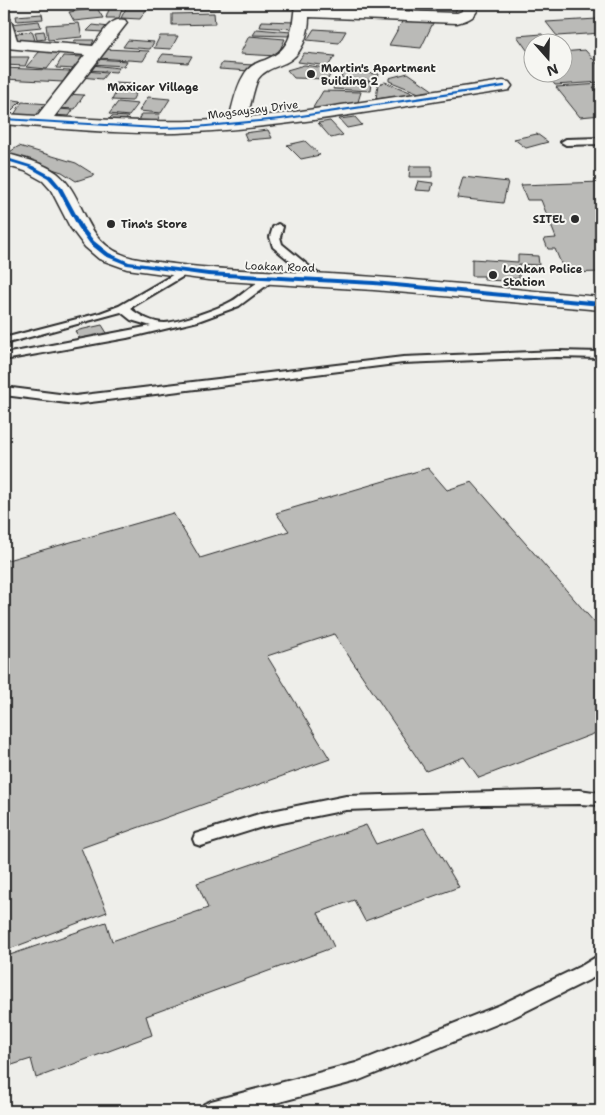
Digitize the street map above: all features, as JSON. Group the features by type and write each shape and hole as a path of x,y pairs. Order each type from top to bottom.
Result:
{"street":[{"path":"236,124 251,76 263,66 282,60 292,51 301,26 301,8 457,18 468,15 471,12 471,4"},
{"path":"4,18 8,40 12,45 96,51"},
{"path":"41,122 119,23"},
{"name":"Magsaysay Drive","path":"4,119 157,128 236,124 503,86"},
{"name":"Loakan Road","path":"4,159 27,165 54,180 61,190 82,233 94,247 108,256 128,263 183,272 270,279 383,283 601,304"}],"lane":[{"path":"598,4 601,8"},
{"path":"566,142 601,141"},
{"path":"278,228 275,237 277,245 318,280"},
{"path":"4,341 104,315 123,308 183,272"},
{"path":"4,357 127,336 219,311 235,304 270,279"},
{"path":"123,308 140,320 165,326"},
{"path":"4,391 75,400 402,360 557,354 601,355"},
{"path":"201,839 262,820 346,803 482,798 579,797 601,799"},
{"path":"211,1111 357,1072 507,1011 589,971 601,962"}],"building":[{"path":"69,4 102,4 103,6 73,10"},
{"path":"128,4 150,4 140,19 121,18"},
{"path":"176,4 194,4 191,10 174,9"},
{"path":"201,4 220,4 219,9 200,9"},
{"path":"279,4 297,4 294,9 277,7"},
{"path":"309,4 334,4 333,11 306,10"},
{"path":"340,4 365,4 365,7 339,6"},
{"path":"371,4 387,4 385,12 369,12"},
{"path":"423,5 457,7 454,16 436,15 436,12 421,11"},
{"path":"110,6 123,6 119,18 106,18"},
{"path":"97,8 103,18 74,21 69,12"},
{"path":"214,13 215,24 172,25 172,14"},
{"path":"42,14 43,19 17,21 16,16"},
{"path":"597,19 601,24 601,33 572,35 572,32 554,32 546,22"},
{"path":"403,20 433,23 421,48 389,45"},
{"path":"39,21 41,27 13,30 11,24"},
{"path":"262,21 296,22 293,29 260,27"},
{"path":"79,23 82,37 48,40 46,25"},
{"path":"93,25 109,27 103,32 87,31"},
{"path":"257,29 291,32 288,36 253,35"},
{"path":"314,29 346,31 339,43 307,40"},
{"path":"32,31 35,40 15,43 12,34"},
{"path":"44,31 46,39 37,40 35,32"},
{"path":"160,36 178,36 171,49 154,48"},
{"path":"249,36 285,39 277,56 240,54"},
{"path":"517,36 522,36 522,43"},
{"path":"75,40 94,40 90,49 71,48"},
{"path":"128,40 154,42 150,49 123,47"},
{"path":"104,49 149,51 143,61 98,58"},
{"path":"585,50 601,68 601,82 555,85 553,82 572,82 572,51"},
{"path":"40,51 60,52 47,69 26,67"},
{"path":"304,53 335,56 328,66 298,62"},
{"path":"163,54 192,56 188,63 158,61"},
{"path":"63,56 83,57 76,69 56,68"},
{"path":"4,57 29,57 25,66 4,65"},
{"path":"95,59 127,61 124,66 92,64"},
{"path":"222,63 253,65 250,71 219,69"},
{"path":"92,65 119,68 116,72 88,70"},
{"name":"Martin's Apartment Building 2","path":"304,65 333,69 328,79 294,78 287,70"},
{"path":"4,68 70,71 63,82 4,79"},
{"path":"86,71 107,73 102,79 81,77"},
{"path":"343,72 379,74 377,81 341,78"},
{"path":"408,73 434,91 419,93 389,81 389,78"},
{"path":"336,80 372,82 371,91 333,89"},
{"path":"385,82 415,94 376,99 378,84"},
{"path":"114,83 133,84 129,91 110,90"},
{"path":"601,84 601,87 593,87 601,96 601,115 580,117 556,87"},
{"path":"323,91 361,92 357,105 311,111"},
{"path":"116,92 136,93 132,101 112,100"},
{"path":"66,94 84,95 75,109 57,108"},
{"path":"148,97 170,99 161,113 139,111"},
{"path":"7,99 21,101 8,114 4,114 4,102"},
{"path":"22,102 49,104 40,116 14,115"},
{"path":"118,102 138,104 129,116 109,114"},
{"path":"57,109 73,110 69,116 52,115"},
{"path":"141,114 160,114 157,122 138,121"},
{"path":"112,116 128,117 125,121 109,119"},
{"path":"355,117 362,125 347,128 339,119"},
{"path":"330,121 343,135 331,138 318,123"},
{"path":"268,130 272,138 247,140 244,133"},
{"path":"537,134 548,142 526,148 514,139"},
{"path":"305,141 320,155 301,159 287,145"},
{"path":"19,146 76,163 95,175 76,181 62,172 5,155"},
{"path":"410,166 432,166 432,177 409,177"},
{"path":"463,177 508,182 503,203 457,198"},
{"path":"418,181 433,183 431,191 415,190"},
{"name":"SITEL","path":"601,182 601,272 565,273 555,249 548,249 544,239 556,238 541,200 527,200 521,185"},
{"path":"518,255 538,256 539,265 519,264 519,279 506,278 506,281 484,280 484,276 472,276 472,259 518,262"},
{"path":"102,325 107,333 81,340 75,331"},
{"path":"428,468 447,490 472,482 601,630 601,731 479,778 464,757 426,771 334,634 267,656 330,759 81,848 107,912 4,951 4,561 173,513 200,558 289,531 276,513"},
{"path":"366,825 376,844 424,828 459,887 365,921 354,900 318,913 334,947 146,1016 152,1035 36,1078 31,1059 12,1065 4,1037 4,957 106,922 112,941 208,908 197,883"}],"cycle path":[{"path":"4,119 157,128 196,127 281,119 503,86"},
{"path":"4,159 31,167 50,177 64,194 80,227 92,243 107,255 127,263 208,274 374,283 601,304"}],"place":[{"name":"Martin's Apartment Building 2","path":"311,74"},
{"name":"SITEL","path":"575,219"},
{"name":"Tina's Store","path":"111,224"},
{"name":"Loakan Police Station","path":"493,275"}],"district":[{"name":"Maxicar Village","path":"153,87"}]}
